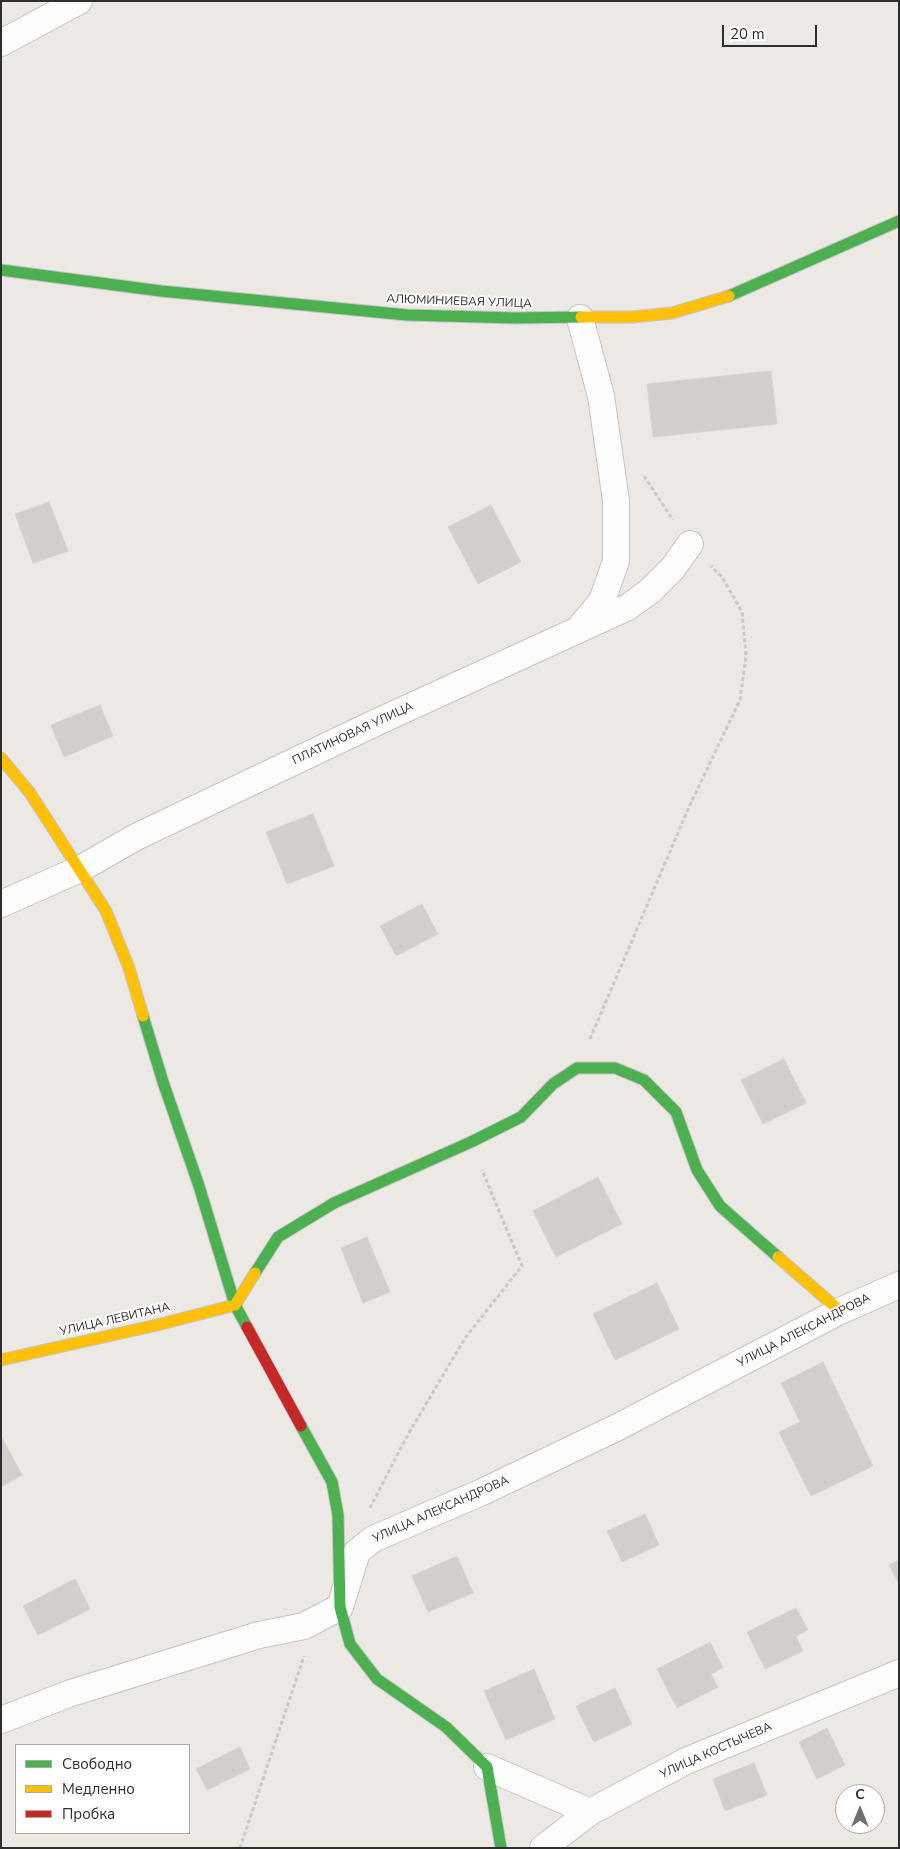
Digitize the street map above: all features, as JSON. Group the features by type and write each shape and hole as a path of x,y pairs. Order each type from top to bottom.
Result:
{"street":[{"path":"1,43 79,1"},
{"name":"АЛЮМИНИЕВАЯ УЛИЦА","path":"1,270 161,291 407,315 633,317 672,313 728,296 899,221"},
{"path":"576,631 602,601 616,561 616,501 601,396 580,318"},
{"name":"ПЛАТИНОВАЯ УЛИЦА","path":"1,904 80,869 136,837 376,723 628,607 650,592 673,568 690,544"},
{"path":"1,758 30,793 106,911 128,968 163,1082 199,1186 235,1305 332,1482 338,1515 340,1607 350,1644 376,1679 446,1727 488,1767 590,1812"},
{"path":"235,1305 278,1237 334,1203 471,1142 521,1117 553,1084 577,1068 615,1068 644,1080 676,1112 697,1170 720,1206 840,1311"},
{"name":"УЛИЦА АЛЕКСАНДРОВА","path":"340,1607 357,1552 373,1539 480,1493 618,1427 840,1311 899,1285"},
{"name":"УЛИЦА ЛЕВИТАНА","path":"1,1360 157,1325 235,1305"},
{"path":"1,1720 71,1693 259,1635 304,1626 340,1607"},
{"name":"УЛИЦА КОСТЫЧЕВА","path":"543,1848 590,1812 686,1761 899,1673"},
{"path":"488,1767 501,1848"}],"path":[{"path":"577,1068 689,807 740,700 746,656 742,612 722,577 690,544 643,475"},
{"path":"471,1142 522,1266"}],"building":[{"path":"771,371 777,424 653,437 647,384"},
{"path":"49,502 68,551 33,563 15,514"},
{"path":"491,505 521,562 478,584 448,527"},
{"path":"100,705 113,736 64,757 51,725"},
{"path":"313,814 334,866 287,884 266,832"},
{"path":"422,904 438,934 396,956 380,926"},
{"path":"784,1059 806,1103 763,1124 741,1080"},
{"path":"598,1177 622,1224 556,1257 533,1211"},
{"path":"367,1237 390,1292 363,1303 341,1248"},
{"path":"657,1283 679,1329 615,1360 593,1314"},
{"path":"823,1362 873,1466 811,1496 779,1432 800,1422 781,1383"},
{"path":"1,1436 22,1475 1,1487"},
{"path":"645,1514 659,1545 622,1562 607,1531"},
{"path":"457,1556 473,1593 428,1612 412,1576"},
{"path":"899,1560 899,1584 889,1565"},
{"path":"75,1579 90,1609 38,1635 23,1606"},
{"path":"796,1608 808,1630 796,1636 803,1651 765,1669 747,1632"},
{"path":"710,1642 723,1668 711,1674 718,1687 677,1708 657,1669"},
{"path":"534,1669 555,1719 506,1740 484,1691"},
{"path":"615,1688 632,1724 594,1742 576,1706"},
{"path":"827,1728 845,1765 817,1779 799,1742"},
{"path":"240,1747 250,1769 207,1790 196,1769"},
{"path":"754,1763 767,1795 725,1811 713,1779"}],"traffic: fast":[{"path":"729,296 899,221"},
{"path":"1,270 161,291 407,315 516,318 581,317"},
{"path":"143,1016 163,1082 199,1186 235,1305 247,1327"},
{"path":"255,1273 278,1237 334,1203 471,1142 521,1117 553,1084 577,1068 615,1068 644,1080 676,1112 697,1170 720,1206 778,1257"},
{"path":"301,1426 332,1482 338,1515 340,1607 350,1644 377,1679 446,1727 487,1767 501,1848"}],"traffic: slow":[{"path":"581,317 633,317 672,313 729,296"},
{"path":"1,758 30,793 106,911 129,968 143,1016"},
{"path":"778,1257 840,1311"},
{"path":"1,1360 157,1325 235,1305 255,1273"}],"traffic: jam":[{"path":"247,1327 301,1426"}]}
